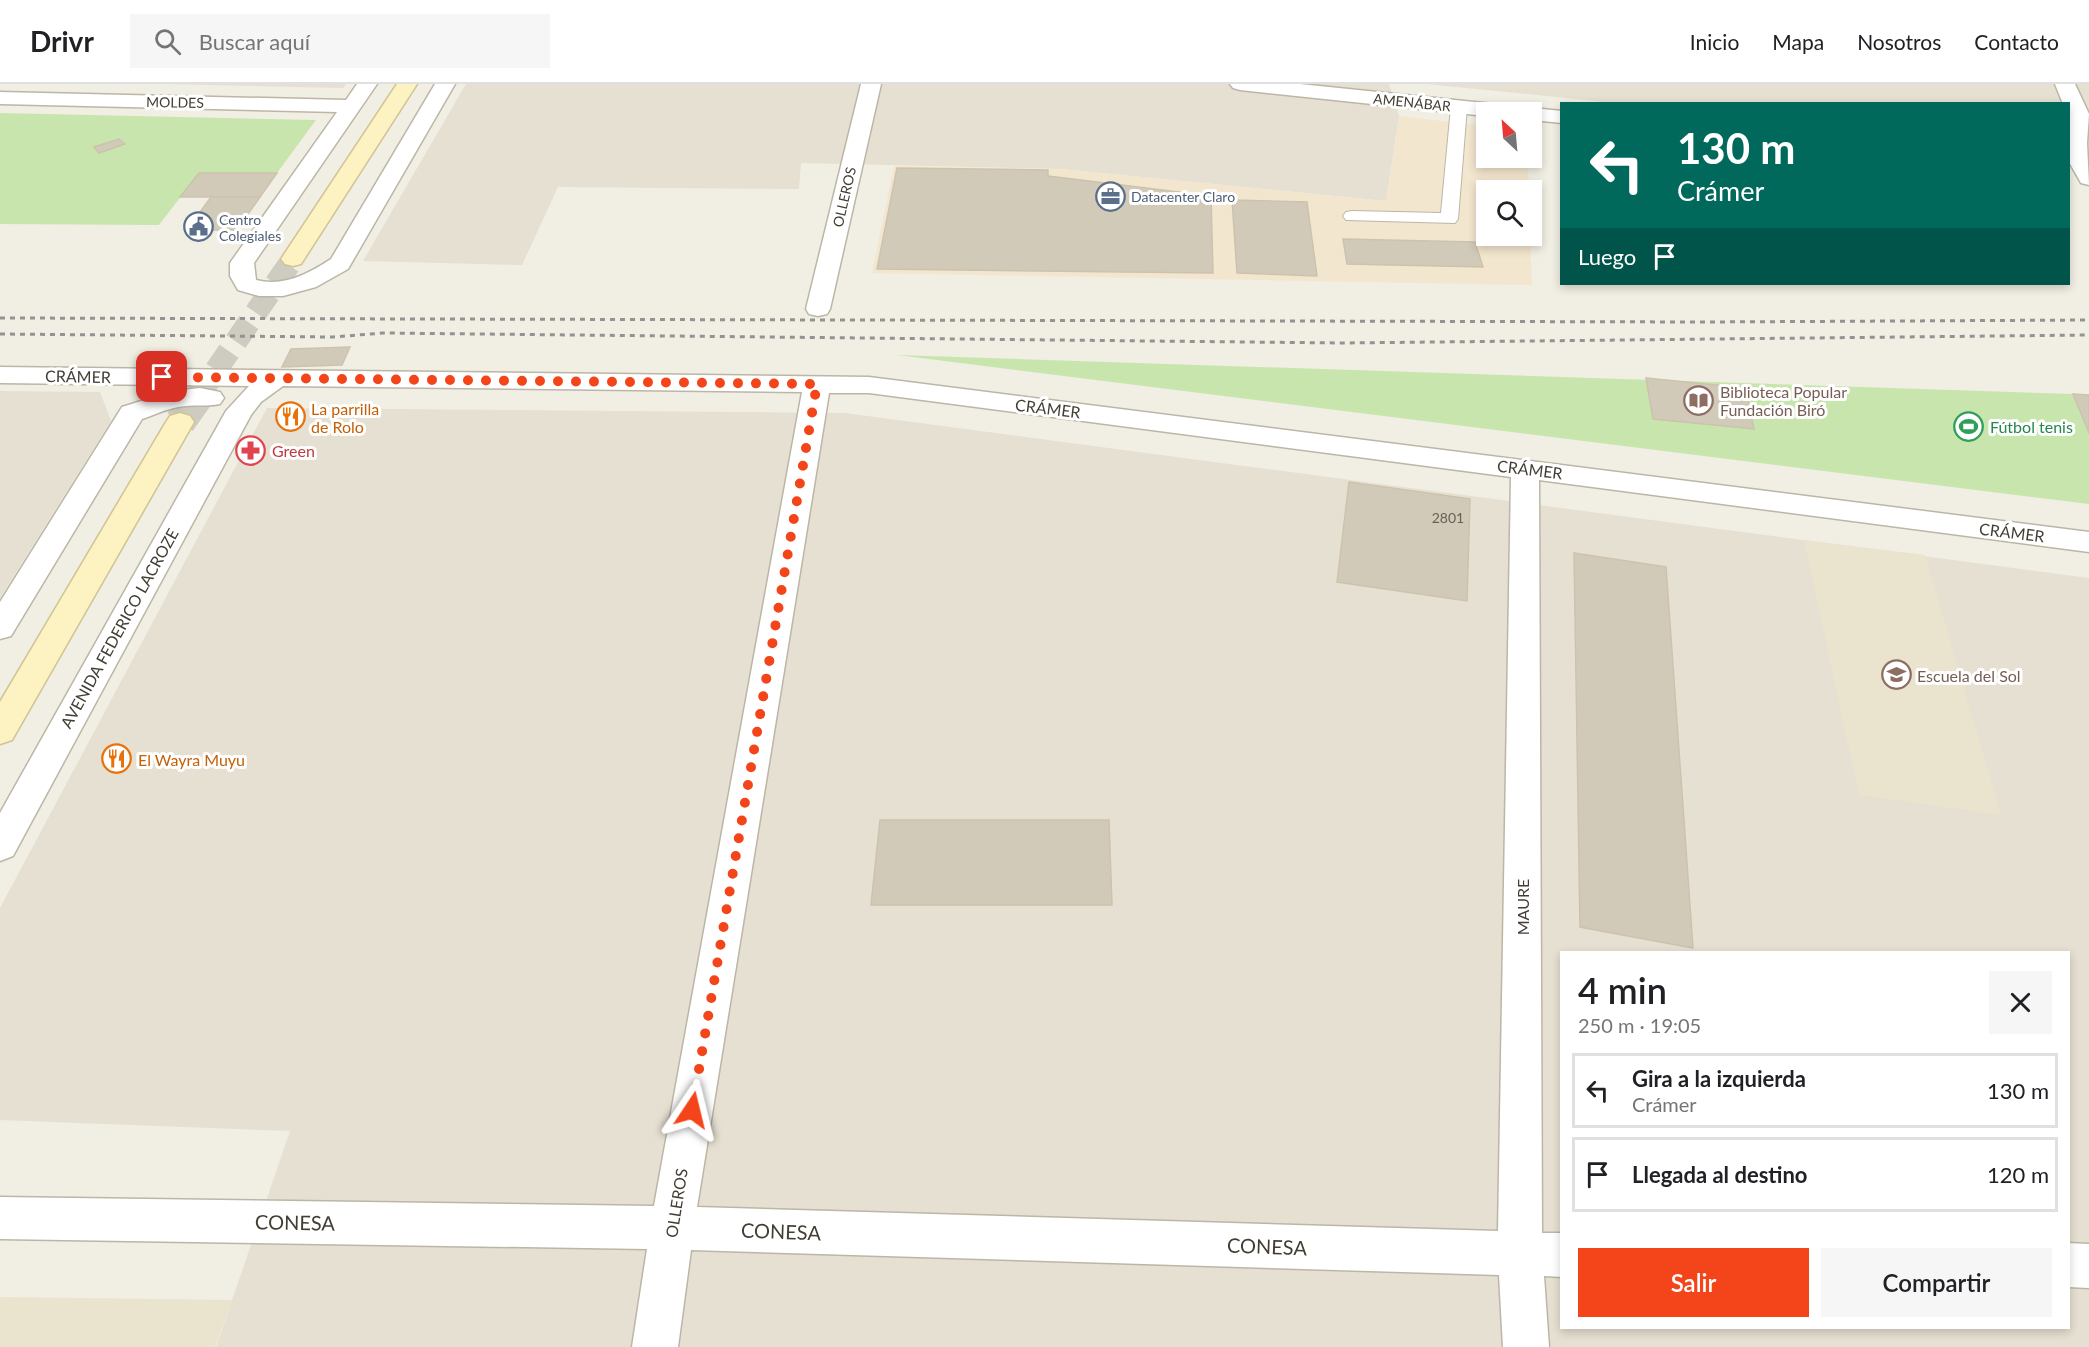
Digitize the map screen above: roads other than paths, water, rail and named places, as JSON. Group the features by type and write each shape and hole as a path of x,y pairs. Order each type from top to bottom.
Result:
{"main road":[{"path":"293,259 407,84"},
{"path":"0,731 180,422"}],"street":[{"path":"367,84 242,263 242,276 247,285 267,289 307,284 340,264 445,84"},
{"name":"OLLEROS","path":"818,309 871,84"},
{"name":"AMENÁBAR","path":"1240,84 1476,109"},
{"path":"2065,84 2085,121 2075,143 2076,157 2083,172"},
{"name":"MOLDES","path":"0,98 350,106"},
{"path":"1542,115 1560,117"},
{"name":"CRÁMER","path":"0,375 869,385 2089,542"},
{"name":"AVENIDA FEDERICO LACROZE","path":"0,846 239,411 252,396 276,379"},
{"name":"OLLEROS","path":"655,1347 672,1228 817,384"},
{"path":"0,628 132,413 172,399 200,396 228,402 239,411"},
{"name":"MAURE","path":"1525,468 1541,1255 1527,1347"},
{"name":"CONESA","path":"0,1218 672,1228 1541,1255"},
{"path":"2070,1265 2089,1266"}],"lane":[{"path":"1352,216 1449,219 1459,107"}],"tunnel":[{"path":"196,399 293,259"},
{"path":"180,422 197,398"}],"railway":[{"path":"0,318 1706,322 2089,320"},
{"path":"0,334 333,337 383,333 1343,343 2089,335"}],"place":[{"name":"Datacenter Claro","path":"1110,196"},
{"name":"Centro Colegiales","path":"198,227"},
{"name":"Biblioteca Popular Fundación Biró","path":"1699,400"},
{"name":"La parrilla de Rolo","path":"290,417"},
{"name":"Fútbol tenis","path":"1969,426"},
{"name":"Green","path":"251,450"},
{"name":"Escuela del Sol","path":"1896,675"},
{"name":"El Wayra Muyu","path":"117,759"}]}
